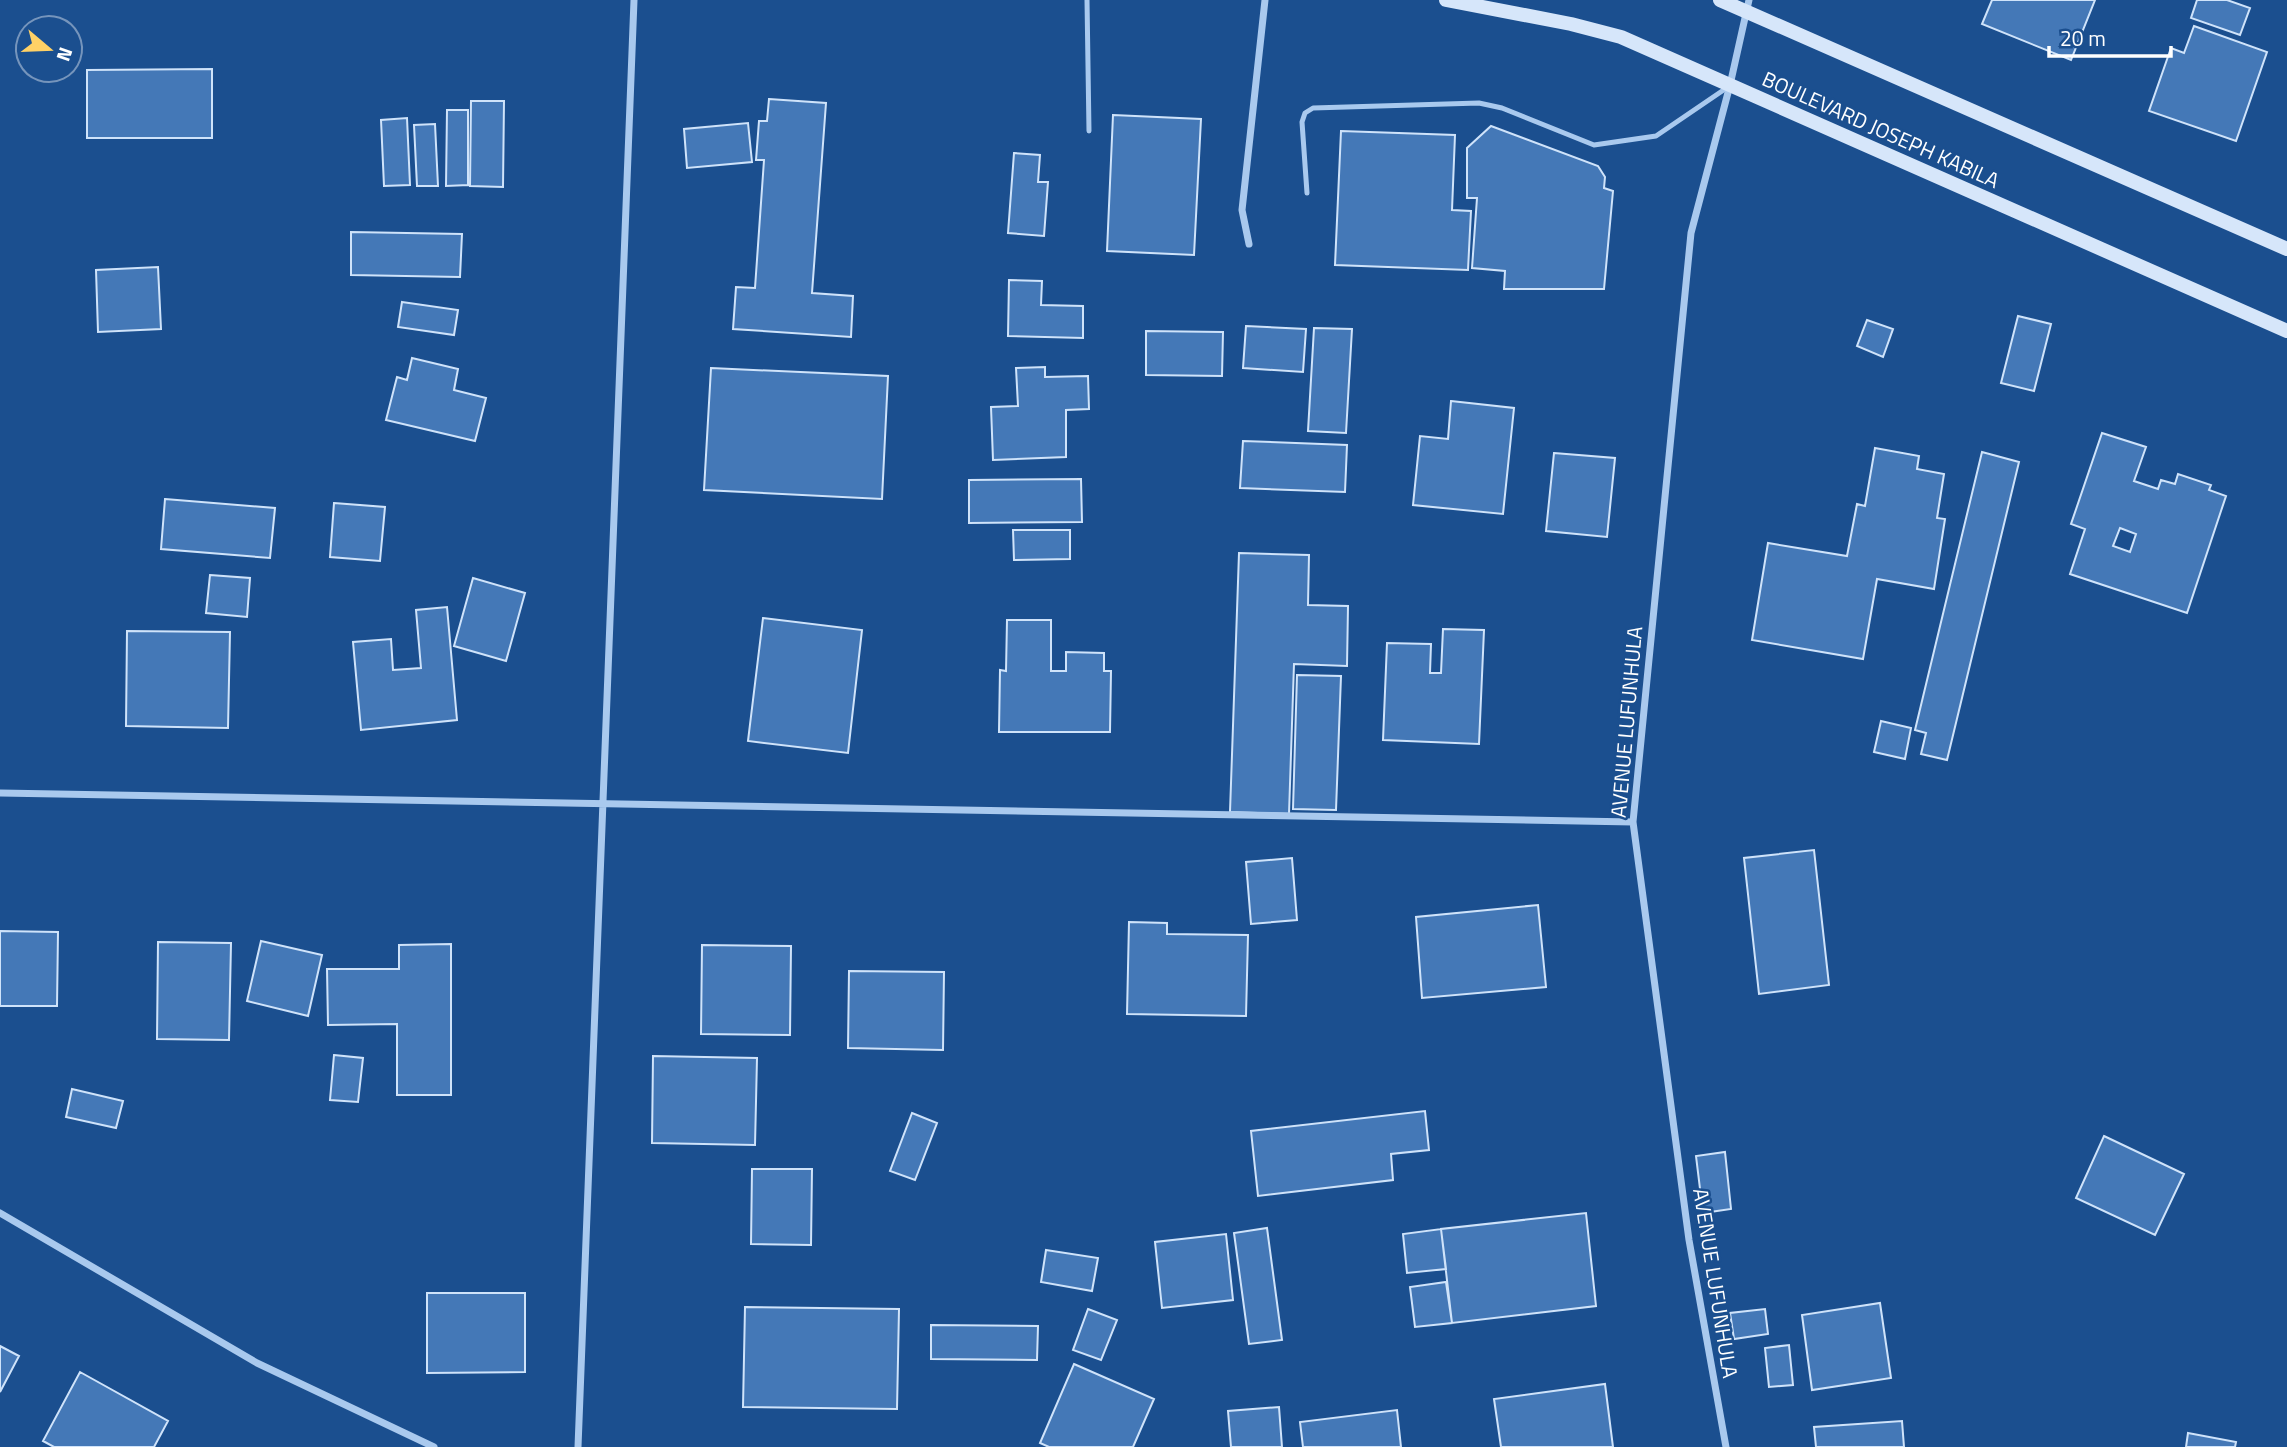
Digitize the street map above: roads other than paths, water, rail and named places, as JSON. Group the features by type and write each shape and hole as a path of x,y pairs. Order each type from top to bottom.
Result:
{"street":[{"path":"578,1447 634,0"},
{"path":"1249,244 1242,210 1265,0"},
{"name":"BOULEVARD JOSEPH KABILA","path":"1446,0 1570,24 1621,37 2287,331"},
{"path":"1720,0 1747,5 2287,249"},
{"name":"AVENUE LUFUNHULA","path":"1726,1447 1689,1240 1633,822 1691,233 1730,85 1747,5"},
{"path":"0,793 1633,822"},
{"path":"0,1213 257,1363 433,1447"}],"lane":[{"path":"1087,0 1089,131"},
{"path":"1307,193 1302,122 1305,113 1313,108 1479,103 1502,108 1594,145 1656,136 1730,85"}]}
